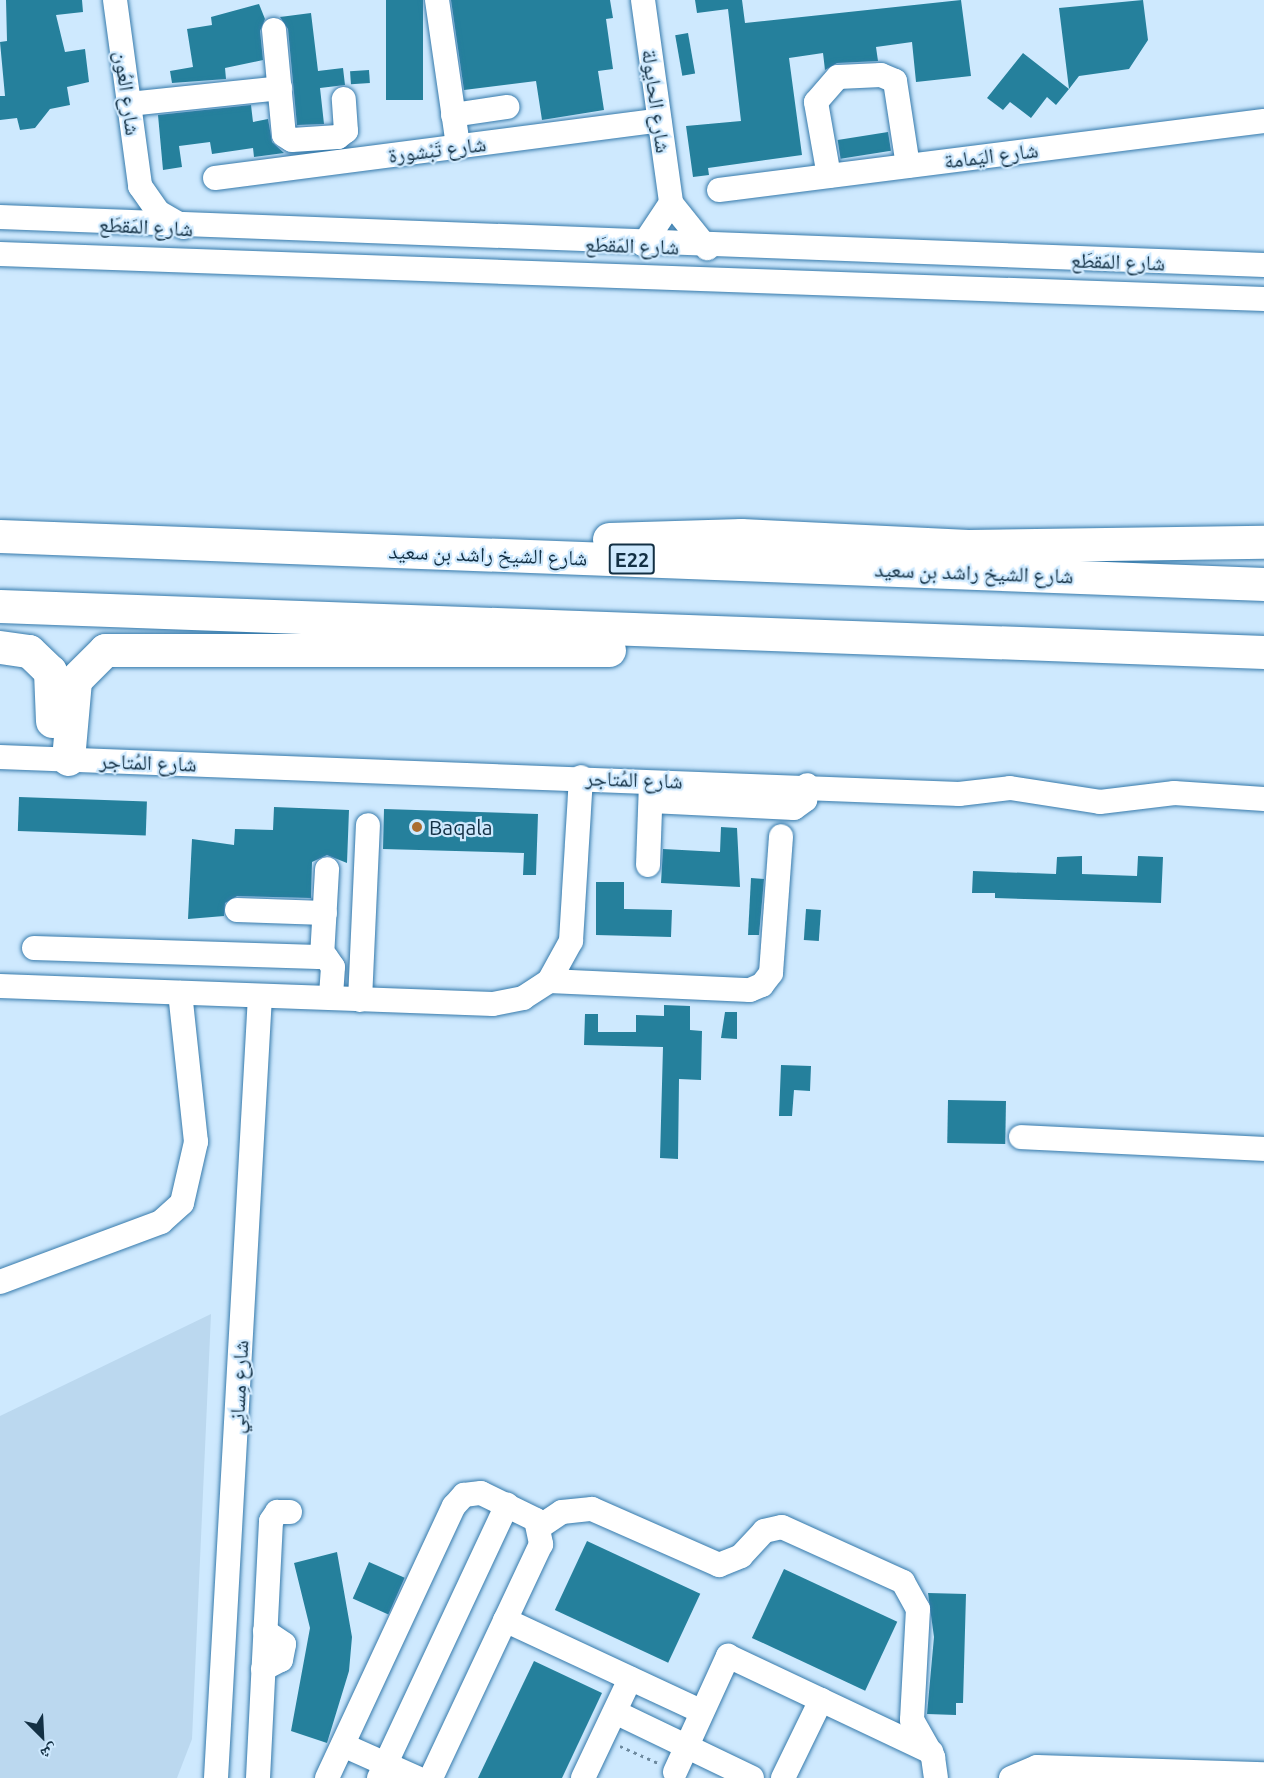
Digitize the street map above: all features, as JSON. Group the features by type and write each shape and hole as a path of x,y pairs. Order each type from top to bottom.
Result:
{"highway":[{"path":"485,554 686,535 980,546 1264,543"},
{"name":"شارع الشيخ راشد بن سعيد","path":"0,536 1264,584"},
{"path":"0,606 856,640 1264,652"},
{"path":"59,759 75,680 92,657 121,647 506,654 856,640"},
{"path":"910,641 1264,673"},
{"path":"0,646 29,651 50,671 59,759"}],"street":[{"name":"شارع العُون","path":"115,0 140,186 158,213 184,228"},
{"path":"437,0 458,146"},
{"name":"شارع الحايولة","path":"643,0 671,203"},
{"path":"273,30 284,135 292,140 338,137 345,131 344,99"},
{"path":"829,176 816,102 838,77 881,75 895,81 908,166"},
{"path":"129,104 280,88"},
{"path":"453,115 507,107"},
{"name":"شارع تَبْشورة","path":"215,178 659,120"},
{"name":"شارع اليَمامة","path":"719,189 1264,121"},
{"path":"114,224 129,211 140,186"},
{"path":"644,245 671,203 707,248"},
{"name":"شارع المَقطَع","path":"0,217 184,228 1264,266"},
{"path":"398,266 384,255 390,244 546,248 603,243"},
{"name":"شارع المَقطَع","path":"0,254 398,266 1264,298"},
{"path":"930,286 958,273 992,272 996,257"},
{"name":"شارع المُتاجر","path":"0,757 581,777 651,790 807,785 958,794 1010,788 1100,802 1174,793 1264,799"},
{"path":"0,986 493,1004 523,998 549,981 571,941 581,777"},
{"path":"648,865 651,790"},
{"path":"360,1000 368,825"},
{"path":"549,981 750,990 762,985 771,973 781,836"},
{"path":"322,957 327,869"},
{"path":"237,910 325,913"},
{"path":"34,948 124,942 322,957 333,963 331,998"},
{"path":"122,991 124,942"},
{"path":"0,1282 161,1222 182,1203 194,1169 196,1130 180,993"},
{"name":"شارع مِسانِي","path":"216,1778 260,996"},
{"path":"1021,1137 1264,1149"},
{"path":"327,1778 459,1499 481,1493 507,1505 541,1526"},
{"path":"383,1771 507,1505"},
{"path":"541,1526 562,1512 592,1509 719,1565 741,1556 764,1531 782,1527 903,1582 918,1609 912,1720 931,1752 936,1778"},
{"path":"258,1778 271,1521 277,1512 290,1512"},
{"path":"431,1778 541,1544 541,1526"},
{"path":"505,1620 702,1712"},
{"path":"675,1772 728,1656 931,1752"},
{"path":"583,1778 630,1679"},
{"path":"783,1778 821,1700"},
{"path":"615,1712 752,1778"},
{"path":"343,1745 383,1771 417,1778"},
{"path":"1011,1778 1028,1768 1103,1774 1264,1774"}],"path":[{"path":"602,1738 675,1772"}],"shaded area":[{"path":"211,1314 192,1739 177,1778 0,1778 0,1416"}],"building":[{"path":"6,0 82,0 83,12 56,15 65,52 85,49 89,82 67,87 70,105 50,109 35,128 20,130 17,118 0,120 0,96 5,96 0,42 7,41"},
{"path":"386,0 423,0 423,100 386,100"},
{"path":"451,0 610,0 613,18 606,19 613,69 598,71 604,110 542,120 536,81 464,90"},
{"path":"695,0 742,0 745,23 961,0 971,76 916,82 912,42 876,47 878,61 837,63 825,70 823,53 789,58 802,155 708,168 709,175 693,177 686,126 741,121 728,9 697,13"},
{"path":"1143,0 1148,40 1129,69 1079,76 1069,89 1059,8"},
{"path":"259,4 265,19 260,31 263,60 225,68 226,79 172,83 170,71 193,67 187,29 212,25 211,17"},
{"path":"311,13 318,71 343,68 345,85 320,88 324,124 297,125 288,29 280,17"},
{"path":"688,33 695,73 682,76 675,35"},
{"path":"1023,53 1069,89 1056,105 1047,97 1031,118 1010,102 1003,110 987,98"},
{"path":"369,70 370,83 351,84 350,71"},
{"path":"251,105 253,122 268,119 272,142 284,153 254,157 253,148 212,154 210,142 179,146 182,167 163,170 158,115"},
{"path":"888,132 891,151 841,159 838,140"},
{"path":"19,797 147,801 146,835 18,831"},
{"path":"274,807 349,810 347,863 327,855 312,862 311,898 237,896 225,903 224,916 188,919 192,839 234,845 235,829 273,830"},
{"path":"384,809 538,814 536,875 523,875 524,853 383,849"},
{"path":"721,827 737,828 740,887 661,883 663,849 720,852"},
{"path":"1082,856 1082,874 1137,876 1138,856 1163,857 1161,903 995,898 995,893 972,893 973,871 1056,874 1057,857"},
{"path":"751,878 764,879 759,935 748,935"},
{"path":"596,882 624,882 624,909 672,910 671,937 596,935"},
{"path":"806,909 821,910 819,941 804,940"},
{"path":"664,1005 690,1006 690,1030 702,1031 701,1080 679,1079 678,1159 660,1158 663,1047 584,1045 585,1014 598,1014 598,1032 636,1032 636,1015 664,1016"},
{"path":"725,1012 737,1012 737,1039 721,1038"},
{"path":"781,1065 811,1066 810,1091 794,1090 792,1116 779,1116"},
{"path":"948,1100 1006,1101 1005,1144 947,1143"},
{"path":"587,1541 700,1594 668,1663 555,1610"},
{"path":"337,1552 352,1637 349,1671 327,1743 291,1731 310,1628 294,1563"},
{"path":"369,1562 405,1578 388,1614 353,1599"},
{"path":"784,1569 897,1622 865,1691 752,1638"},
{"path":"928,1593 966,1594 963,1703 956,1703 956,1715 927,1714 934,1637"},
{"path":"534,1661 602,1693 562,1778 478,1778"}],"place":[{"name":"Baqala","path":"417,827"}]}
